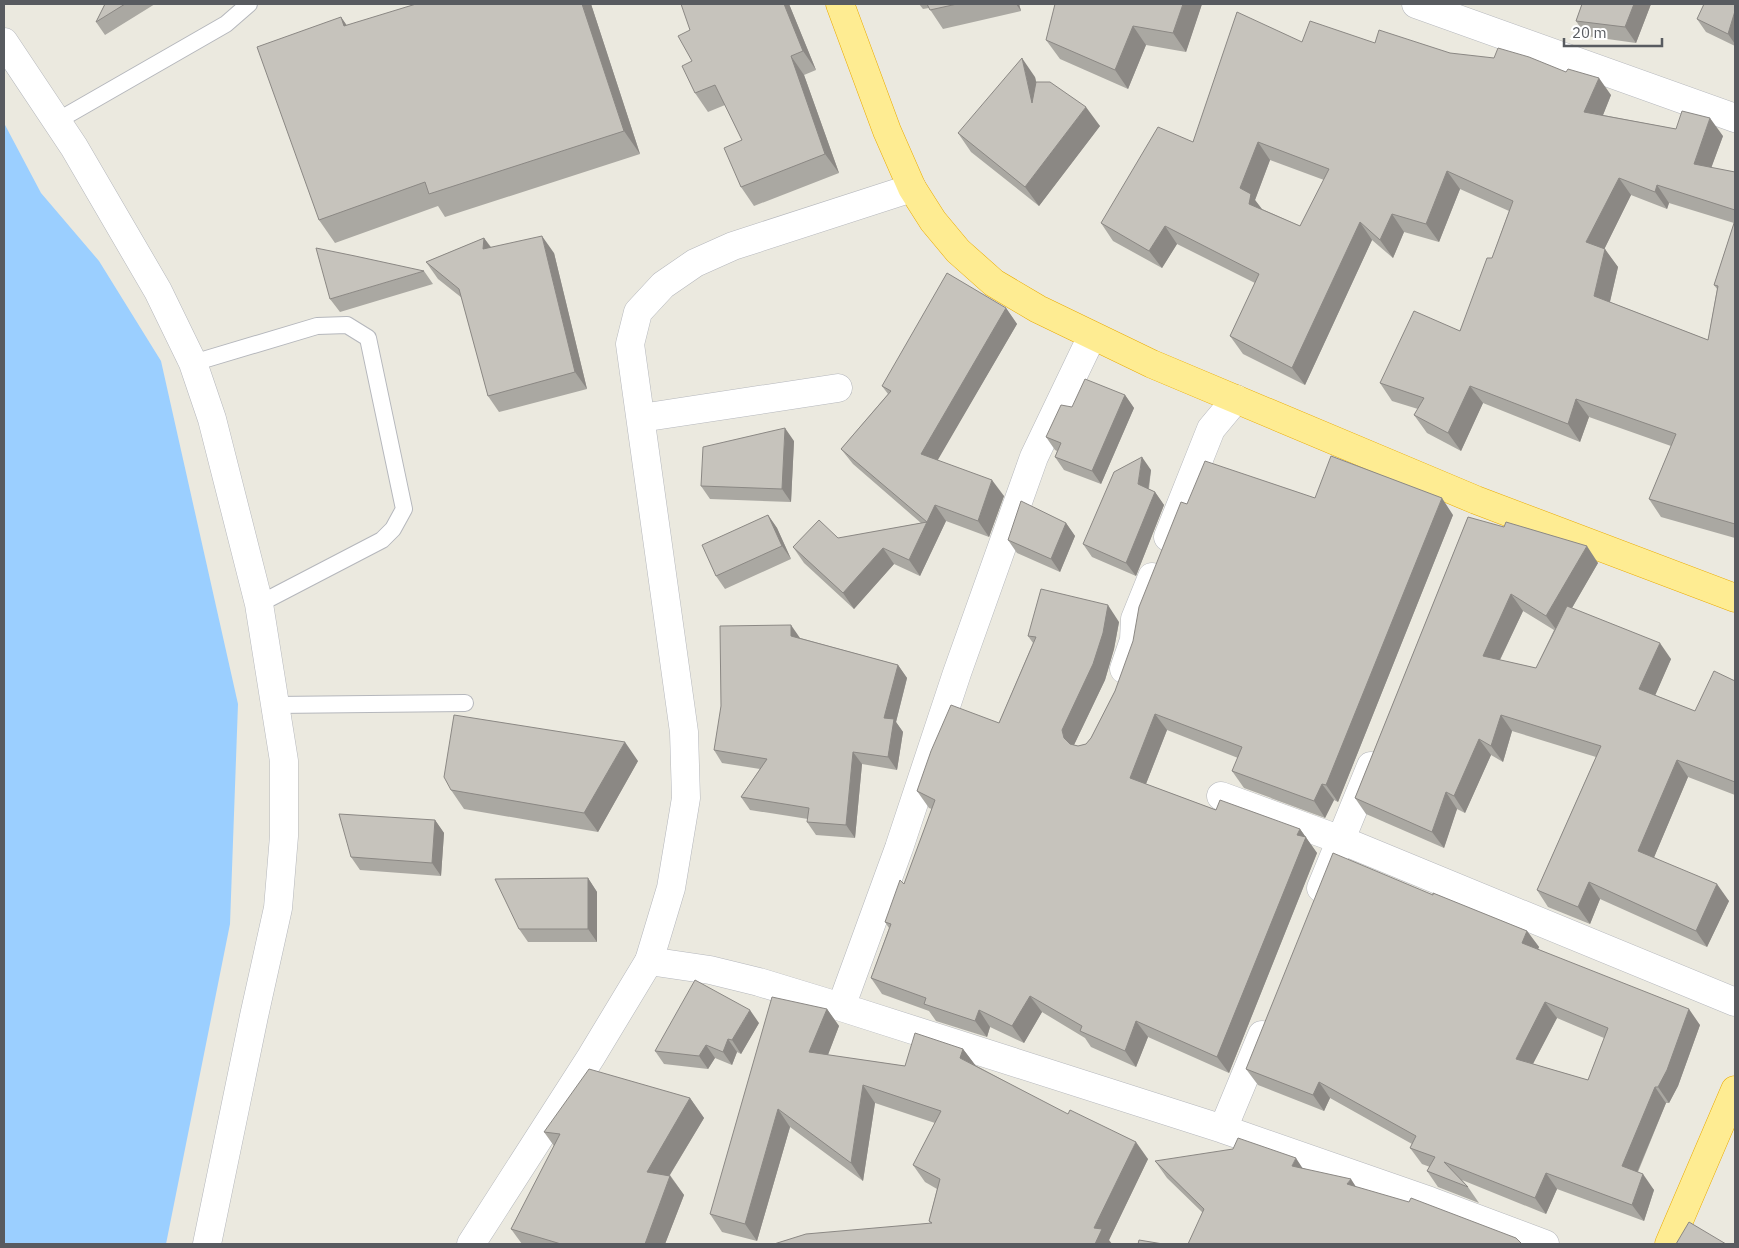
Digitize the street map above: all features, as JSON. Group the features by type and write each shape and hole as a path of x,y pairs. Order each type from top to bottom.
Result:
{"highway":[{"path":"840,4 888,131 912,188 933,221 958,251 994,283 1092,336 1236,399 1472,511 1735,598"},
{"path":"1669,1244 1735,1090"}],"street":[{"path":"1416,4 1735,118"},
{"path":"4,42 56,121 158,292 193,363 212,419 259,604 284,761 284,836 278,908 207,1244"},
{"path":"471,1244 591,1057 649,961 671,888 686,798 684,732 630,344 638,312 663,284 695,263 733,246 912,188"},
{"path":"841,1007 899,848 957,674 1034,457 1092,336"},
{"path":"641,418 838,388"},
{"path":"1115,695 1134,640 1135,619 1211,429 1236,399"},
{"path":"1312,912 1381,740"},
{"path":"1221,796 1341,840 1735,1002"},
{"path":"649,961 710,970 759,982 841,1007 1223,1129 1421,1198 1545,1244"},
{"path":"1223,1129 1271,1012"}],"lane":[{"path":"56,121 226,24 249,4"},
{"path":"193,363 317,326 347,325 368,338 404,509 393,529 382,540 259,604"},
{"path":"275,704 465,703"}],"water":[{"path":"4,123 41,193 99,261 161,361 238,704 230,924 166,1244 4,1244"}],"building":[{"path":"105,4 125,4 96,22"},
{"path":"416,4 582,4 624,131 429,194 425,182 319,220 257,47 341,17 344,26"},
{"path":"681,4 784,4 803,51 791,56 825,154 741,187 724,148 742,140 715,85 695,93 682,66 692,61 678,36 690,30"},
{"path":"927,4 957,4 930,10"},
{"path":"1055,4 1183,4 1173,33 1133,26 1115,70 1046,40"},
{"path":"1582,4 1634,4 1625,27 1576,21"},
{"path":"1704,4 1735,4 1735,11 1728,34 1697,19"},
{"path":"1237,12 1302,42 1310,21 1375,43 1379,30 1450,53 1494,58 1498,48 1529,57 1566,72 1568,69 1599,78 1584,112 1676,129 1682,111 1710,118 1694,164 1735,172 1735,210 1657,185 1655,192 1619,178 1586,242 1605,249 1594,296 1708,340 1718,286 1714,285 1735,220 1735,524 1649,499 1676,434 1576,399 1568,424 1470,386 1448,433 1414,415 1424,398 1380,383 1414,311 1460,331 1487,258 1492,258 1513,201 1447,171 1426,224 1392,214 1380,240 1360,222 1292,368 1230,336 1259,274 1165,226 1149,251 1101,223 1158,127 1193,142","holes":["1258,142 1329,169 1300,226 1249,204 1251,194 1240,188"]},
{"path":"1022,58 1032,103 1036,82 1050,82 1086,107 1025,187 958,133"},
{"path":"542,236 575,372 488,396 459,289 426,262 484,238 483,249"},
{"path":"316,248 355,256 424,271 330,299"},
{"path":"947,273 1006,308 921,454 992,480 978,521 935,505 927,522 841,449 891,391 882,386"},
{"path":"1085,379 1125,395 1092,471 1055,457 1061,443 1046,437 1061,405 1072,407"},
{"path":"785,428 782,489 701,486 703,447"},
{"path":"1331,456 1442,498 1326,785 1322,784 1314,801 1232,771 1242,747 1155,714 1130,778 1216,810 1220,800 1300,829 1297,835 1306,837 1217,1057 1136,1021 1125,1051 1080,1031 1082,1026 1030,996 1012,1026 979,1010 975,1021 924,1004 926,998 871,978 891,924 885,922 900,880 904,884 935,800 917,791 931,751 951,705 999,723 1036,637 1028,636 1041,589 1108,605 1103,633 1093,664 1062,730 1064,738 1070,744 1078,746 1086,744 1091,738 1115,691 1133,641 1139,607 1181,502 1187,504 1205,461 1315,498"},
{"path":"1142,457 1138,484 1155,492 1126,563 1083,544 1114,472"},
{"path":"1021,501 1066,523 1051,559 1008,540"},
{"path":"768,515 782,546 716,576 702,545"},
{"path":"1468,517 1504,527 1506,522 1587,546 1546,616 1511,594 1483,656 1536,668 1567,606 1660,643 1639,689 1695,711 1714,671 1735,681 1735,782 1677,760 1638,851 1717,884 1696,931 1589,882 1578,907 1537,890 1601,746 1501,715 1491,746 1479,739 1454,796 1446,792 1432,832 1355,798"},
{"path":"819,520 838,538 927,522 909,560 883,548 843,593 793,547"},
{"path":"791,625 791,636 898,665 884,718 894,719 888,757 853,752 846,825 807,822 809,808 741,797 767,759 714,750 721,706 720,626"},
{"path":"454,715 625,742 584,813 451,790 444,777"},
{"path":"339,814 435,820 432,863 351,857"},
{"path":"1333,853 1433,895 1433,893 1527,931 1522,943 1689,1009 1667,1070 1658,1087 1655,1087 1622,1166 1643,1174 1632,1205 1546,1173 1535,1198 1444,1162 1468,1187 1427,1171 1435,1157 1410,1148 1416,1136 1319,1082 1313,1095 1246,1069","holes":["1545,1002 1608,1028 1588,1080 1516,1059"]},
{"path":"588,878 588,929 519,929 495,879"},
{"path":"695,980 750,1010 732,1040 728,1039 723,1052 706,1045 699,1056 655,1051"},
{"path":"772,997 827,1009 809,1052 905,1066 915,1033 963,1049 960,1058 1068,1114 1070,1110 1136,1142 1094,1228 1102,1229 1095,1244 774,1244 806,1234 932,1223 929,1221 940,1179 913,1165 941,1111 863,1085 851,1163 778,1109 745,1224 710,1214"},
{"path":"589,1069 690,1098 647,1172 670,1176 645,1244 561,1244 511,1229 560,1134 544,1132"},
{"path":"1238,1138 1296,1158 1292,1166 1351,1179 1347,1184 1409,1202 1411,1198 1516,1238 1522,1244 1188,1244 1204,1209 1155,1161 1233,1149"},
{"path":"1689,1222 1726,1244 1676,1244"},
{"path":"1139,1240 1163,1244 1138,1244"}]}
